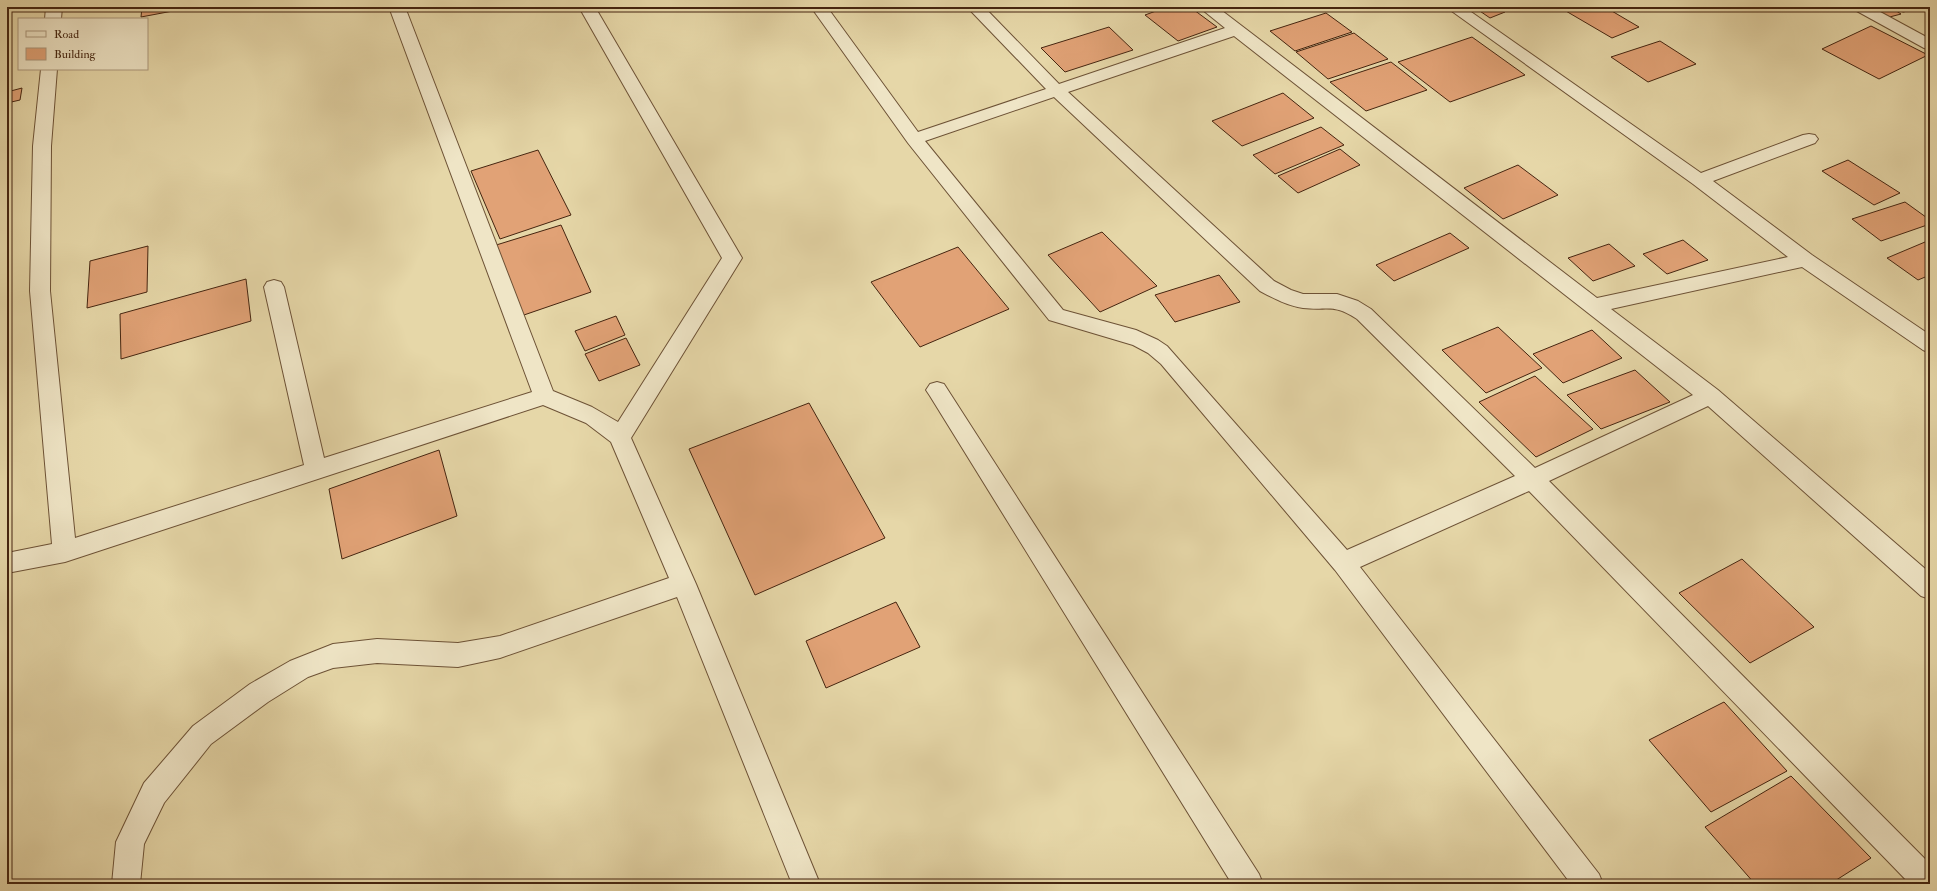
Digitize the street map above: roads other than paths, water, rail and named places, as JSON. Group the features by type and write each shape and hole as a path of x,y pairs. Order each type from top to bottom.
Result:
{"street":[{"path":"53,18 54,7"},
{"path":"397,7 544,396"},
{"path":"587,7 732,258 620,437"},
{"path":"819,7 914,139 1056,315 1074,322 1137,337 1158,350 1168,359 1343,563 1590,884"},
{"path":"975,7 1056,91 1267,286 1284,295 1303,301 1337,301 1351,306 1364,314 1532,479 1930,884"},
{"path":"1207,7 1710,396 1930,588"},
{"path":"1454,7 1699,180 1805,260 1930,345"},
{"path":"1860,7 1930,45"},
{"path":"1910,34 1930,28"},
{"path":"914,139 1235,30"},
{"path":"49,70 42,146 40,291 65,552"},
{"path":"1699,180 1809,139"},
{"path":"1593,306 1805,260"},
{"path":"274,287 316,470"},
{"path":"937,390 1249,884"},
{"path":"7,563 65,552 544,396 592,416 607,425 620,437 684,584 806,884"},
{"path":"1343,563 1532,479 1710,396"},
{"path":"126,884 130,842 154,793 202,736 259,693 299,670 333,656 377,651 458,655 500,647 684,584"}]}
